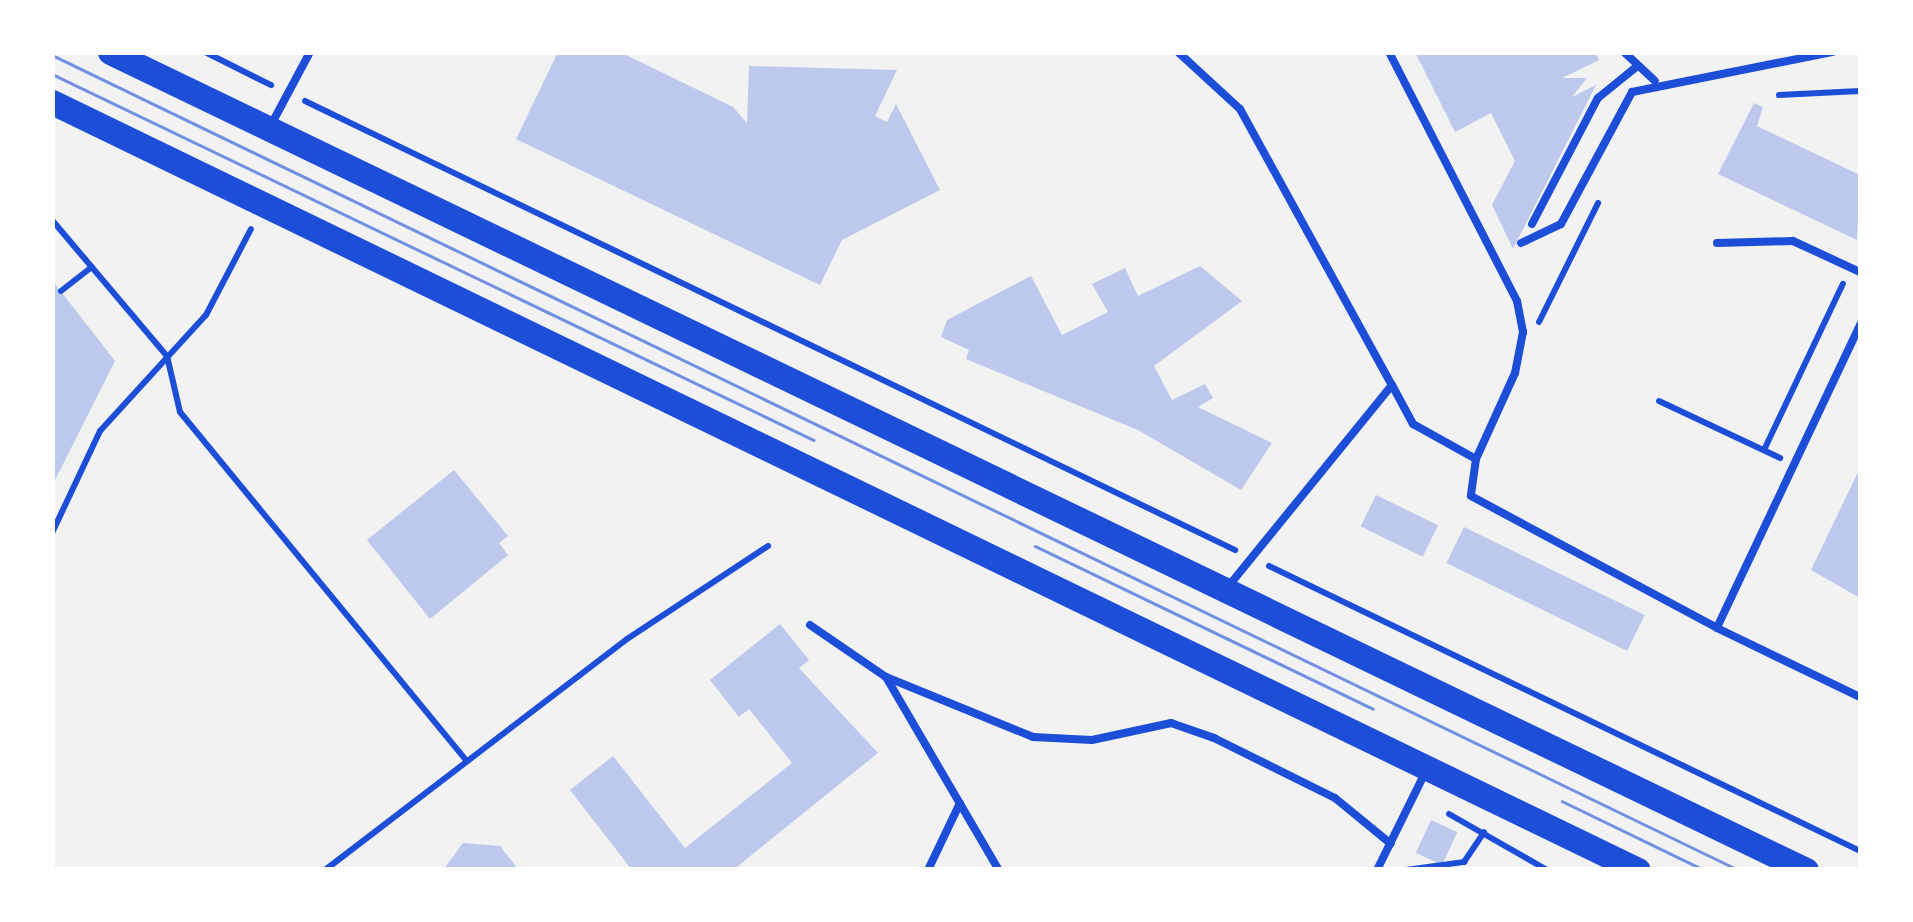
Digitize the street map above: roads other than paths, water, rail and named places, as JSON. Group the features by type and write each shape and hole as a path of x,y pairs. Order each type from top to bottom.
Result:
{"main road":[{"path":"110,52 1806,870"},
{"path":"52,102 1638,870"}],"lane":[{"path":"269,129 310,52"},
{"path":"1178,52 1240,109 1413,424 1476,459"},
{"path":"1389,52 1516,301 1523,332 1516,374 1476,459 1471,496 1718,628 1860,697"},
{"path":"1624,52 1636,67 1656,81"},
{"path":"1521,243 1561,224 1625,100 1656,81 1762,73 1782,56 1834,52"},
{"path":"1532,224 1598,98 1636,67"},
{"path":"1716,243 1793,242 1860,272"},
{"path":"1718,628 1860,325"},
{"path":"1226,591 1248,557 1392,385"},
{"path":"810,625 886,677 1033,737 1092,740 1171,724 1214,738 1335,798 1390,844"},
{"path":"886,677 999,870"},
{"path":"1377,870 1428,768"},
{"path":"928,870 960,803"}],"tram line":[{"path":"52,55 1739,870"},
{"path":"52,74 814,440"},
{"path":"1035,546 1373,709"},
{"path":"1562,801 1704,870"}]}
